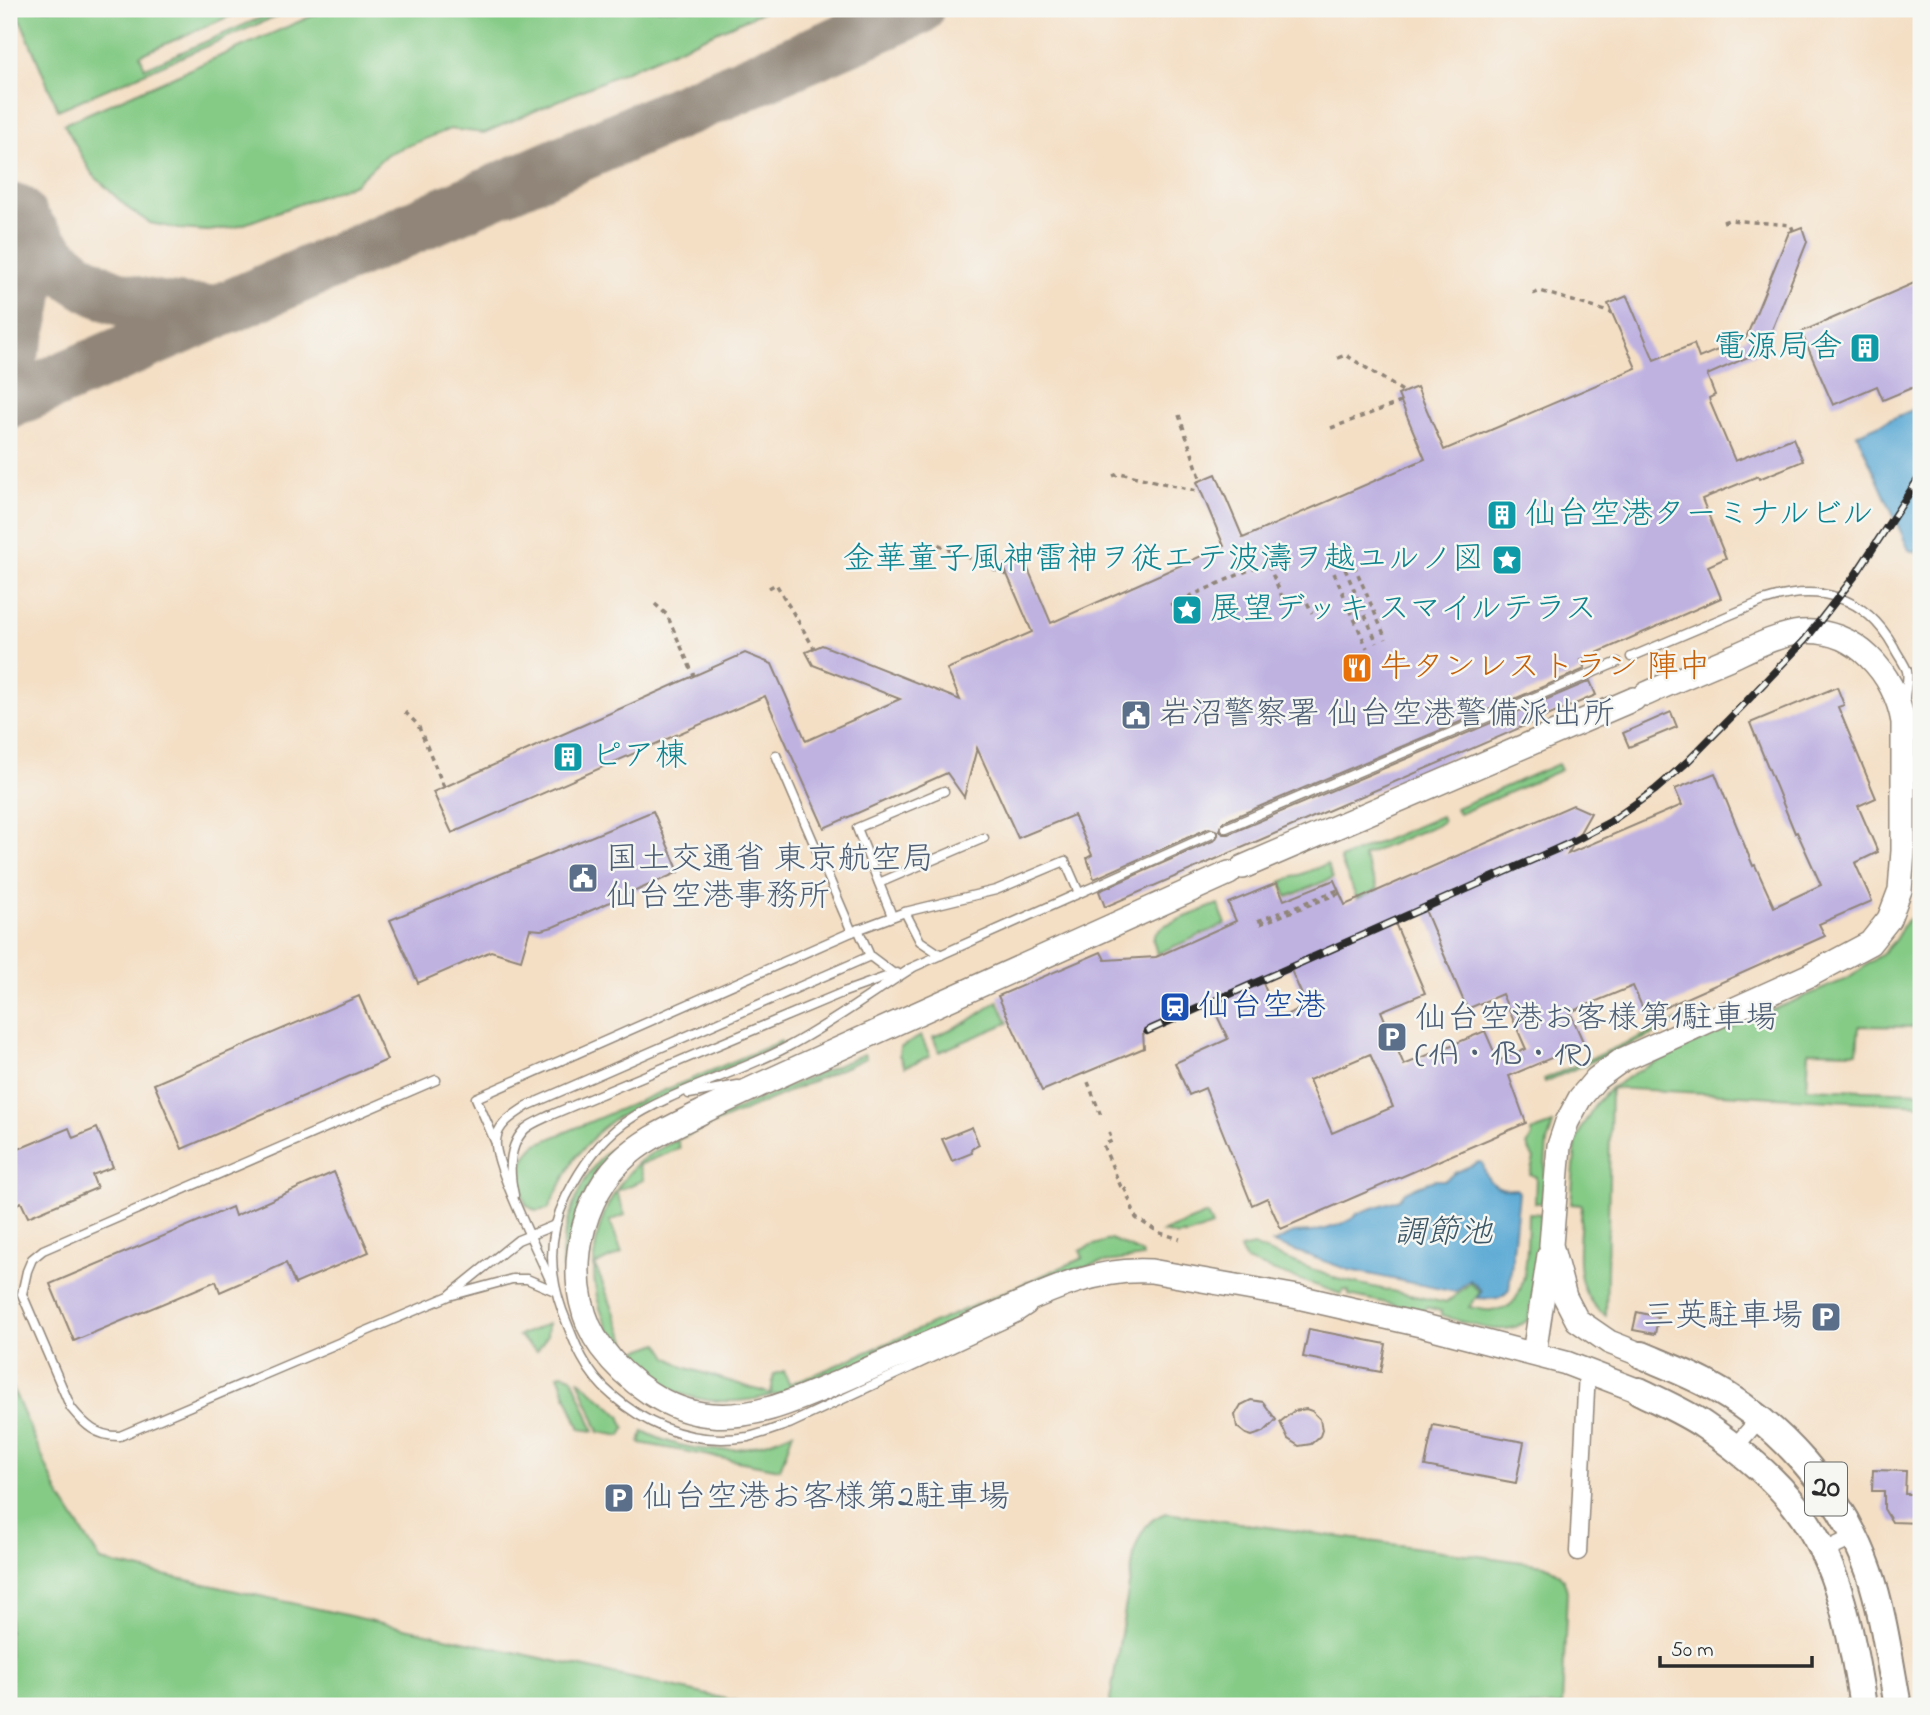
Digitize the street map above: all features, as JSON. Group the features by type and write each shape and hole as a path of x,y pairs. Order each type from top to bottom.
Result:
{"main road":[{"name":"20","path":"1642,1355 1707,1384 1759,1419 1820,1481 1854,1537 1870,1571 1898,1706"},
{"name":"20","path":"1639,1391 1703,1425 1754,1463 1796,1506 1823,1552 1839,1590 1852,1638 1863,1706"}],"street":[{"path":"1534,1354 1551,1245 1559,1146 1580,1098 1596,1079 1622,1060 1810,975 1870,943 1910,890 1903,851 1903,722 1894,690 1878,665 1866,653 1831,635 1799,632 1766,642 1236,870 772,1079 657,1134 621,1161 601,1185 588,1213 579,1246 579,1283 585,1316 600,1347 621,1371 647,1392 676,1407 706,1415 757,1413 810,1394 1071,1282 1128,1269 1298,1297 1534,1354 1639,1391"},
{"path":"1551,1245 1565,1297 1577,1320 1609,1342 1642,1355"},
{"path":"1578,1552 1587,1371"},
{"path":"1734,1448 1759,1419"},
{"path":"1823,1552 1854,1537"}],"lane":[{"path":"1631,657 1763,601 1784,594 1814,591 1847,600 1869,616 1888,638 1907,672 1903,722"},
{"path":"1226,828 1618,662"},
{"path":"776,755 855,931 870,956 894,974"},
{"path":"892,916 857,828 944,791"},
{"path":"514,1195 510,1177 512,1157 518,1139 526,1128 551,1115 844,992 912,968 1212,834"},
{"path":"879,883 984,838"},
{"path":"1071,1282 1019,1317 789,1424 751,1436 721,1440 681,1435 635,1415 590,1373 500,1164 495,1141 476,1098 892,916 996,890 1065,861 1079,893"},
{"path":"905,912 920,942 941,955"},
{"path":"495,1141 505,1121 527,1106 870,956"},
{"path":"555,1291 551,1257 555,1225 578,1174 595,1150 624,1123 676,1096 788,1047 912,968"},
{"path":"676,1096 772,1079"},
{"path":"436,1080 43,1250 33,1259 27,1271 22,1294 71,1408 83,1423 95,1432 120,1436 449,1296 512,1279 527,1279 555,1291"},
{"path":"449,1296 518,1240 555,1225"}],"path":[{"path":"1723,222 1729,220 1791,225 1793,230"},
{"path":"1533,294 1540,291 1612,313"},
{"path":"1338,358 1346,355 1404,392"},
{"path":"1331,428 1401,401"},
{"path":"1180,415 1201,481"},
{"path":"1113,477 1120,473 1201,492"},
{"path":"929,547 937,544 1007,575"},
{"path":"1170,605 1267,562 1287,608 1306,600 1312,613"},
{"path":"1354,565 1386,639"},
{"path":"1345,569 1377,643"},
{"path":"1334,573 1367,648"},
{"path":"769,588 776,584 814,648"},
{"path":"655,604 667,615 694,676"},
{"path":"405,712 418,725 444,787"},
{"path":"1259,923 1339,891"},
{"path":"1088,1082 1101,1116"},
{"path":"1109,1132 1112,1141 1103,1144 1136,1218 1160,1233 1180,1239"}],"green space":[{"path":"16,9 246,9 140,55 145,68 281,9 293,9 58,110"},
{"path":"328,9 769,9 484,133 450,129 387,154 355,184 236,227 208,231 150,223 129,209 92,174 64,124"},
{"path":"1558,764 1561,770 1459,814 1456,808"},
{"path":"1441,816 1443,822 1363,856 1378,889 1357,899 1340,859"},
{"path":"1327,864 1333,878 1287,897 1281,882"},
{"path":"1218,904 1226,924 1157,954 1153,940 1155,934 1165,925"},
{"path":"1913,917 1921,919 1921,1027 1859,1026 1857,1052 1809,1051 1807,1088 1921,1092 1921,1105 1611,1088 1638,1071 1705,1038 1849,978 1884,952 1906,921"},
{"path":"998,1001 1008,1023 939,1052 933,1037 967,1022"},
{"path":"1690,1015 1691,1018 1545,1082 1544,1079"},
{"path":"921,1036 930,1056 905,1067 899,1055 900,1048"},
{"path":"781,1041 782,1044 615,1118 600,1130 574,1159 548,1209 536,1211 526,1205 521,1189 521,1166 535,1145"},
{"path":"864,1054 866,1058 678,1140 772,1094"},
{"path":"1611,1088 1606,1316 1594,1306 1581,1280 1579,1250 1582,1205 1571,1204 1576,1142 1596,1103"},
{"path":"1553,1124 1547,1143 1542,1203 1535,1203 1536,1177 1530,1174 1534,1159 1527,1145 1532,1137 1531,1132"},
{"path":"677,1140 680,1148 639,1165 644,1180 618,1190 636,1165"},
{"path":"609,1150 611,1153 592,1180 579,1207 566,1268 562,1269 568,1221 580,1189"},
{"path":"617,1193 625,1215 610,1221 622,1253 596,1265 596,1245 609,1203"},
{"path":"1528,1213 1541,1214 1537,1272 1528,1320 1508,1329 1474,1325 1441,1315 1441,1311 1426,1307 1424,1311 1349,1295 1349,1291 1343,1290 1341,1294 1246,1261 1240,1249 1253,1246 1337,1279 1446,1303 1470,1283 1480,1292 1469,1307 1498,1310 1507,1307 1520,1290 1526,1264"},
{"path":"1207,1214 1212,1226 1185,1236 1163,1232"},
{"path":"1111,1239 1142,1253 1143,1257 1071,1270 821,1380 766,1397 747,1400 699,1399 659,1384 628,1358 606,1325 595,1286 596,1266 631,1353 659,1343 668,1357 684,1367 771,1394 774,1374 784,1371 789,1384 830,1368 1083,1258 1080,1250"},
{"path":"548,1324 547,1336 537,1351 518,1336"},
{"path":"558,1375 572,1377 594,1431 580,1429"},
{"path":"578,1379 620,1416 625,1428 621,1436 599,1432"},
{"path":"9,1380 58,1493 101,1561 758,1706 9,1706"},
{"path":"643,1431 680,1445 718,1450 756,1445 793,1432 780,1469 640,1443"},
{"path":"1166,1513 1544,1565 1559,1575 1567,1591 1562,1706 1109,1706 1135,1549 1146,1526"}],"water":[{"path":"1921,406 1921,524 1917,553 1909,550 1857,434"},
{"name":"調節池","path":"1479,1162 1483,1163 1486,1175 1493,1184 1519,1192 1509,1290 1498,1298 1477,1298 1482,1291 1470,1280 1455,1292 1349,1270 1273,1243 1294,1233 1337,1226 1358,1213 1400,1199 1405,1192 1435,1180 1445,1180"}],"building":[{"name":"仙台空港ターミナルビル","path":"1802,227 1807,242 1764,350 1707,375 1715,395 1709,398 1710,402 1735,461 1793,438 1803,461 1702,499 1726,558 1708,566 1721,598 1581,660 1585,669 1223,822 1220,830 1223,834 1229,834 1590,681 1596,695 1105,907 1099,891 1215,840 1218,831 1209,828 1094,879 1087,858 1092,855 1074,815 1018,838 977,748 964,797 947,773 824,828 765,696 452,833 433,792 745,653 772,664 806,741 900,699 813,665 806,652 822,645 960,700 947,669 1032,632 1003,565 1023,557 1051,623 1224,546 1197,482 1216,474 1243,538 1425,459 1398,395 1407,391 1417,387 1444,450 1636,368 1608,304 1627,296 1654,360 1694,344 1699,358 1746,338 1789,232"},
{"name":"電源局舎","path":"1921,280 1921,384 1883,400 1877,386 1833,405 1801,332"},
{"path":"1837,687 1844,705 1838,707 1876,798 1858,806 1878,852 1855,863 1872,901 1819,924 1825,936 1646,1016 1633,986 1570,1012 1584,1044 1509,1076 1526,1123 1281,1229 1267,1198 1252,1205 1205,1088 1189,1095 1175,1063 1228,1039 1211,1003 1143,1032 1144,1048 1042,1091 998,996 1101,952 1105,960 1156,957 1236,921 1228,903 1277,883 1284,900 1334,880 1345,905 1573,805 1591,813 1568,854 1682,805 1675,789 1715,773 1753,866 1755,865 1774,907 1821,885 1797,832 1795,833 1750,723","holes":["1425,910 1467,1009 1502,994 1526,1049 1498,1061 1485,1031 1404,1065 1381,1011 1425,993 1395,923","1290,968 1307,1006 1278,1018 1262,981","1370,1054 1393,1107 1332,1133 1309,1080"]},
{"path":"1671,712 1677,727 1629,747 1623,733"},
{"path":"653,811 679,872 553,927 530,929 521,960 491,951 418,983 390,920"},
{"path":"359,996 387,1060 182,1149 154,1084"},
{"path":"972,1127 979,1145 971,1149 972,1153 952,1161 942,1139"},
{"path":"69,1128 73,1138 97,1128 113,1167 92,1175 97,1188 28,1217 21,1202 9,1208 9,1153"},
{"path":"334,1172 369,1252 295,1284 286,1263 220,1292 216,1281 74,1341 50,1284 232,1207 235,1216"},
{"path":"1637,1312 1658,1317 1655,1334 1633,1330"},
{"path":"1309,1329 1386,1344 1381,1372 1303,1357"},
{"path":"1251,1400 1263,1402 1276,1420 1264,1432 1252,1436 1237,1427 1235,1415 1241,1405"},
{"path":"1306,1409 1320,1419 1322,1430 1320,1436 1311,1444 1299,1446 1288,1439 1280,1422 1294,1411"},
{"path":"1433,1425 1524,1442 1516,1483 1425,1466"},
{"path":"1873,1470 1906,1471 1905,1494 1921,1494 1921,1523 1892,1522 1884,1509 1884,1491 1872,1491"}],"taxiway":[{"path":"9,402 917,9"},
{"path":"17,211 35,238 55,259 76,277 98,290 149,306 210,312"},
{"path":"9,356 22,321 27,286 26,250 18,214"}],"railway":[{"path":"1147,1031 1568,844 1610,822 1655,790 1687,762 1805,640 1854,577 1921,475"}],"place":[{"name":"電源局舎","path":"1865,348"},
{"name":"仙台空港ターミナルビル","path":"1502,515"},
{"name":"金華童子風神雷神ヲ従エテ波濤ヲ越ユルノ図","path":"1507,560"},
{"name":"展望デッキ スマイルテラス","path":"1187,610"},
{"name":"牛タンレストラン 陣中","path":"1357,668"},
{"name":"岩沼警察署 仙台空港警備派出所","path":"1136,715"},
{"name":"ピア棟","path":"568,757"},
{"name":"国土交通省 東京航空局 仙台空港事務所","path":"583,878"},
{"name":"仙台空港","path":"1175,1007"},
{"name":"仙台空港お客様第1駐車場 (1A・1B・1R)","path":"1392,1037"},
{"name":"三英駐車場","path":"1826,1317"},
{"name":"仙台空港お客様第2駐車場","path":"619,1498"}]}
